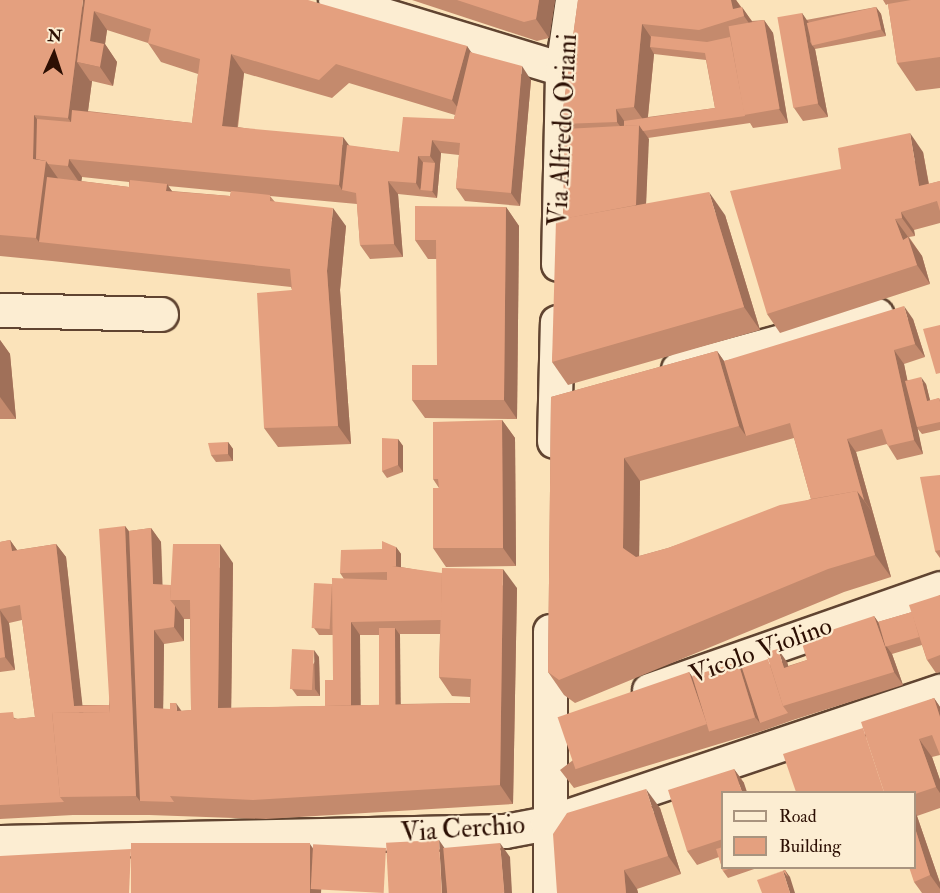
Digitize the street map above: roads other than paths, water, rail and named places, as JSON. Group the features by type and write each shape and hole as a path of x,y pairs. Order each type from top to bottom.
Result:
{"street":[{"path":"335,0 562,69"},
{"name":"Via Alfredo Oriani","path":"554,475 562,69 572,0"},
{"path":"0,310 161,314"},
{"path":"647,378 877,315"},
{"path":"555,403 590,394"},
{"name":"Vicolo Violino","path":"615,702 940,588"},
{"path":"550,893 547,823 551,595"},
{"name":"Via Cerchio","path":"0,842 505,831 547,823 940,691"},
{"path":"548,726 582,714"}]}
